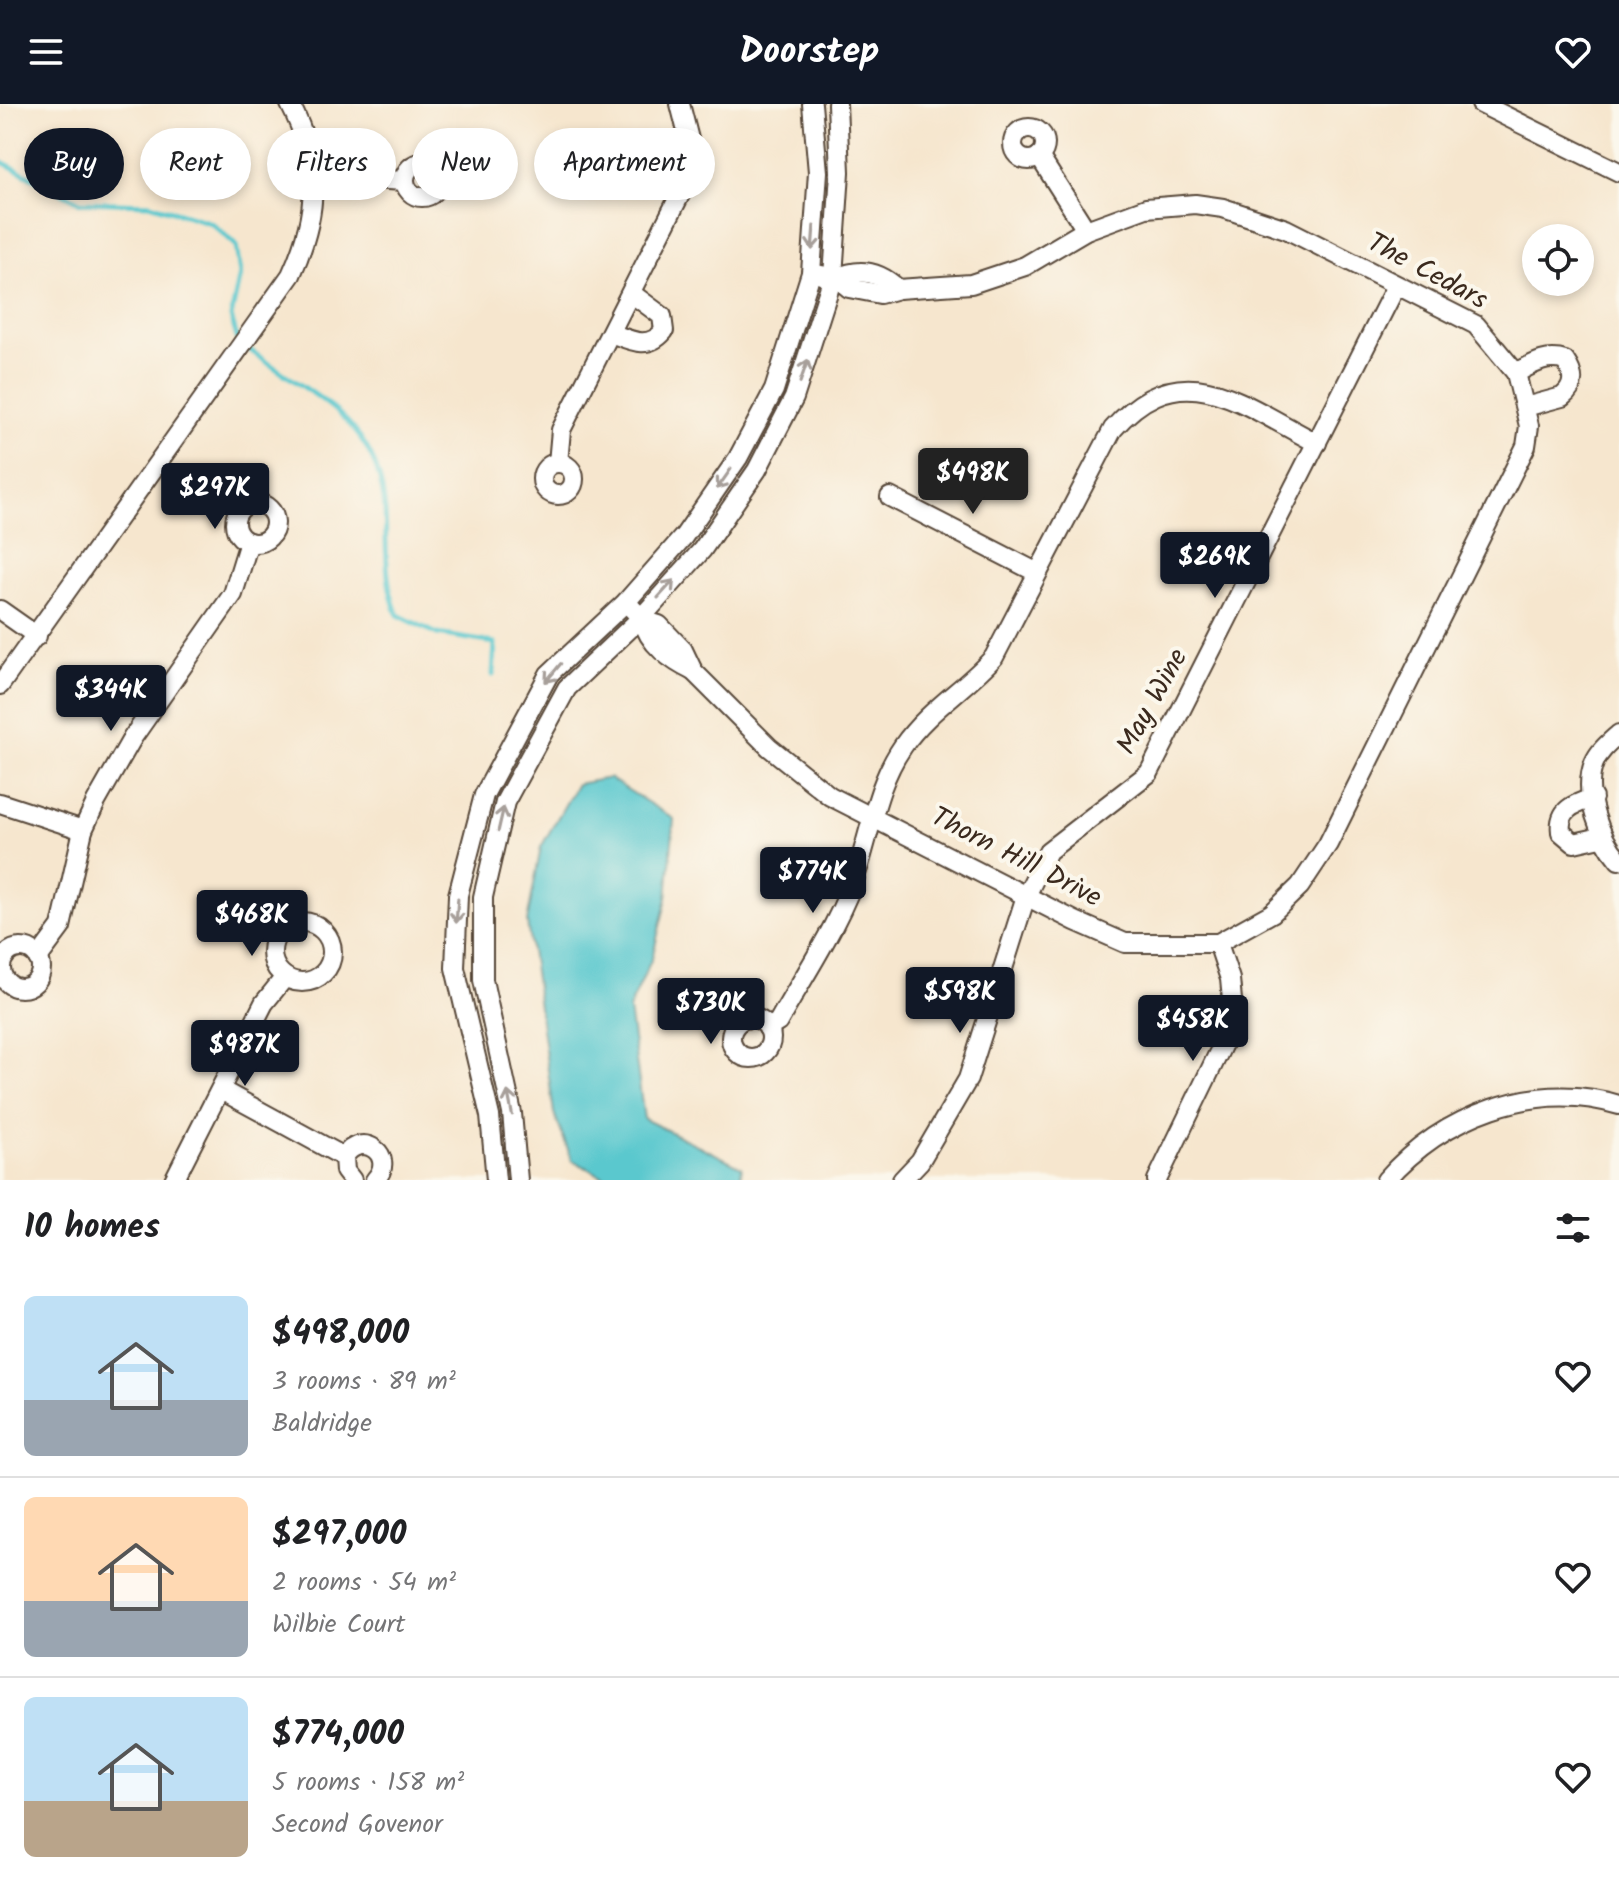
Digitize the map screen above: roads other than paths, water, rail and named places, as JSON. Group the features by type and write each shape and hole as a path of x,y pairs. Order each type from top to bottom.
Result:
{"street":[{"path":"290,104 302,128"},
{"path":"558,463 561,430 688,179 692,151 680,104"},
{"path":"496,1180 490,1116 455,968 456,916 463,872 484,795 549,674 626,602 684,536 738,458 774,390 811,273 818,172 812,104"},
{"path":"518,1180 512,1113 483,980 483,897 505,802 529,752 567,688 642,619 702,550 757,470 794,398 835,277 840,172 837,104"},
{"path":"1481,104 1619,172"},
{"path":"1039,156 1086,230"},
{"path":"396,180 405,181"},
{"path":"0,685 250,337 291,275 306,242 312,200"},
{"name":"The Cedars","path":"811,273 835,277 849,288 880,294 898,289 971,284 1025,266 1086,230 1146,208 1195,204 1223,208 1286,229 1476,325 1516,373 1529,426 1526,446 1328,844"},
{"name":"May Wine","path":"902,1180 920,1161 968,1079 1026,896 1048,851 1077,825 1134,787 1149,773 1396,286"},
{"path":"611,333 645,344 656,340 664,331 662,316 631,293"},
{"path":"1516,373 1540,360 1554,358 1565,361 1572,372 1573,382 1562,397 1525,407"},
{"path":"768,1028 778,1022 835,918 859,866 870,816 903,745 932,713 968,686 994,657 1113,429 1131,408 1154,393 1183,386 1214,391 1317,443"},
{"path":"890,497 1036,572"},
{"path":"38,958 51,946 61,927 83,830 133,737 233,594 249,542"},
{"name":"Thorn Hill Drive","path":"626,602 642,619 646,634 677,663 693,671 796,771 830,796 1125,943 1218,943 1272,913 1300,886 1328,844"},
{"path":"0,610 37,636"},
{"path":"1619,734 1603,749 1593,765 1593,798 1601,837 1619,860"},
{"path":"1593,798 1565,811 1559,820 1561,832 1574,843 1601,837"},
{"path":"0,803 83,830"},
{"path":"1157,1180 1234,1021 1230,979 1218,943"},
{"path":"174,1180 264,1003 285,977"},
{"path":"221,1090 344,1157"},
{"path":"1386,1180 1425,1142 1483,1110 1558,1096 1619,1105"},
{"path":"344,1157 360,1145 377,1150 383,1166 375,1180"},
{"path":"344,1157 345,1171 352,1180"}],"water":[{"path":"609,778 674,819 667,898 652,958 629,1009 644,1119 742,1167 740,1180 609,1180 572,1160 554,1113 527,922 541,847 577,784"}],"waterway":[{"path":"0,161 80,202 150,204 211,223 236,245 240,274 231,317 238,341"},
{"path":"246,347 338,413 356,431 370,453 380,480 388,578 398,615 437,634 495,643 493,675"}]}
